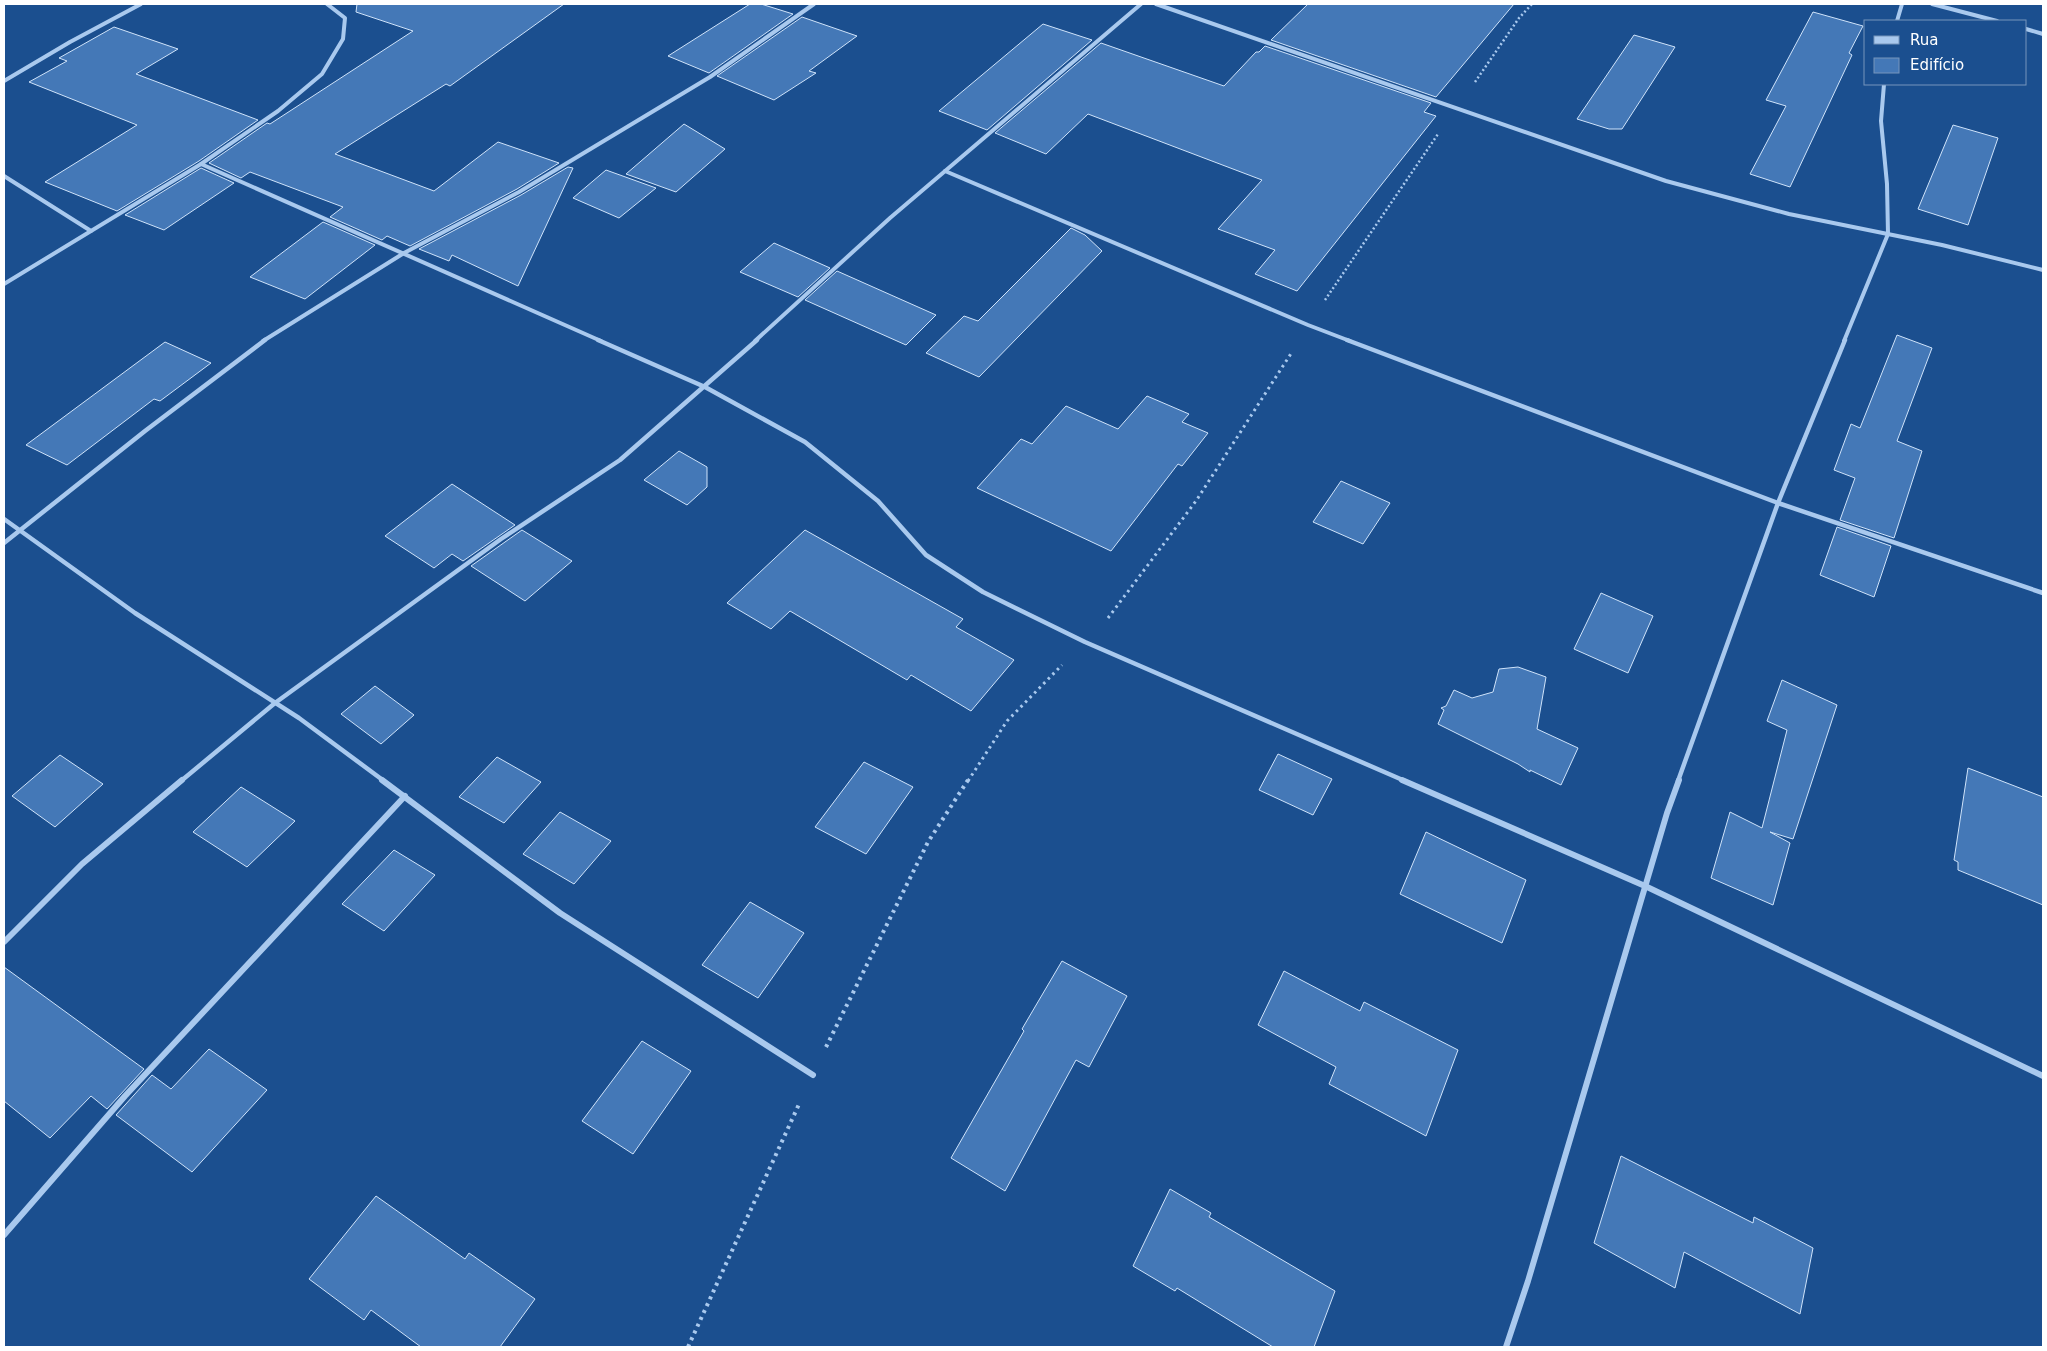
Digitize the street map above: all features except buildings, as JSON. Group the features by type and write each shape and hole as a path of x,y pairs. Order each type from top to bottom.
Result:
{"street":[{"path":"4,81 70,42 141,4"},
{"path":"4,284 201,164 278,111 322,74 343,39 345,18 327,4"},
{"path":"4,543 258,344 404,253 519,192 710,77 814,4"},
{"path":"4,942 82,864 275,702 501,539 620,460 705,387 890,218 1141,4"},
{"path":"1156,4 1666,181 1788,214 1942,245 2043,270"},
{"path":"1897,20 1902,4"},
{"path":"1932,4 1993,20"},
{"path":"2027,29 2043,34"},
{"path":"1506,1347 1667,813 1778,503 1888,234 1887,184 1881,121 1884,85"},
{"path":"201,164 705,387 805,442 878,501 926,555 983,592 1085,642 1645,886 2043,1076"},
{"path":"945,171 1308,325 1778,503 2043,593"},
{"path":"4,176 91,231"},
{"path":"4,518 135,613 299,718 560,913 813,1075"},
{"path":"4,1235 125,1096 405,796"}]}
